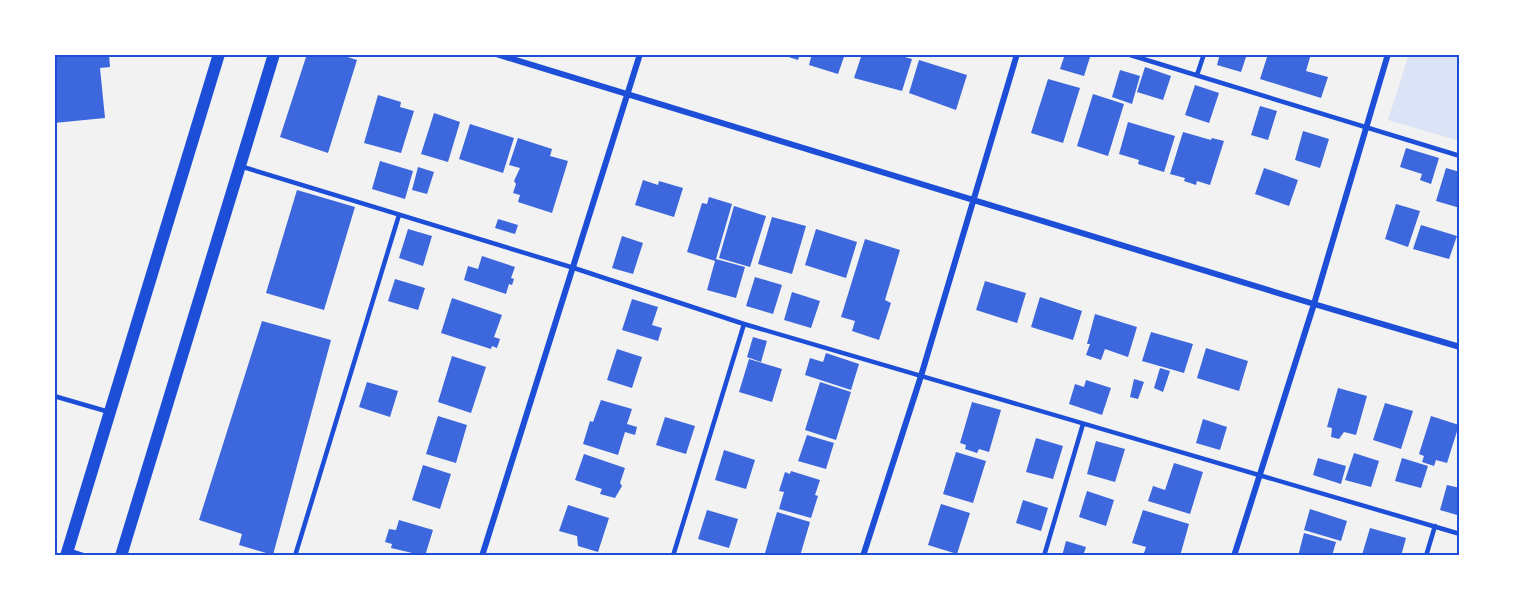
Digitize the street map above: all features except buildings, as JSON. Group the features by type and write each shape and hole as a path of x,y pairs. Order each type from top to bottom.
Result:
{"main road":[{"path":"67,553 219,54"},
{"path":"121,556 274,54"}],"street":[{"path":"496,54 1460,347"},
{"path":"482,556 640,54"},
{"path":"863,556 921,376 1017,54"},
{"path":"1234,556 1314,304 1388,54"},
{"path":"67,553 84,556"}],"lane":[{"path":"1127,54 1460,156"},
{"path":"1197,75 1204,54"},
{"path":"240,166 574,268 744,324 1460,534"},
{"path":"295,556 399,215"},
{"path":"672,556 744,324"},
{"path":"54,396 110,412"},
{"path":"1044,556 1083,424"},
{"path":"1426,556 1435,526"}],"shaded area":[{"path":"1409,54 1460,54 1460,141 1388,120"}]}
